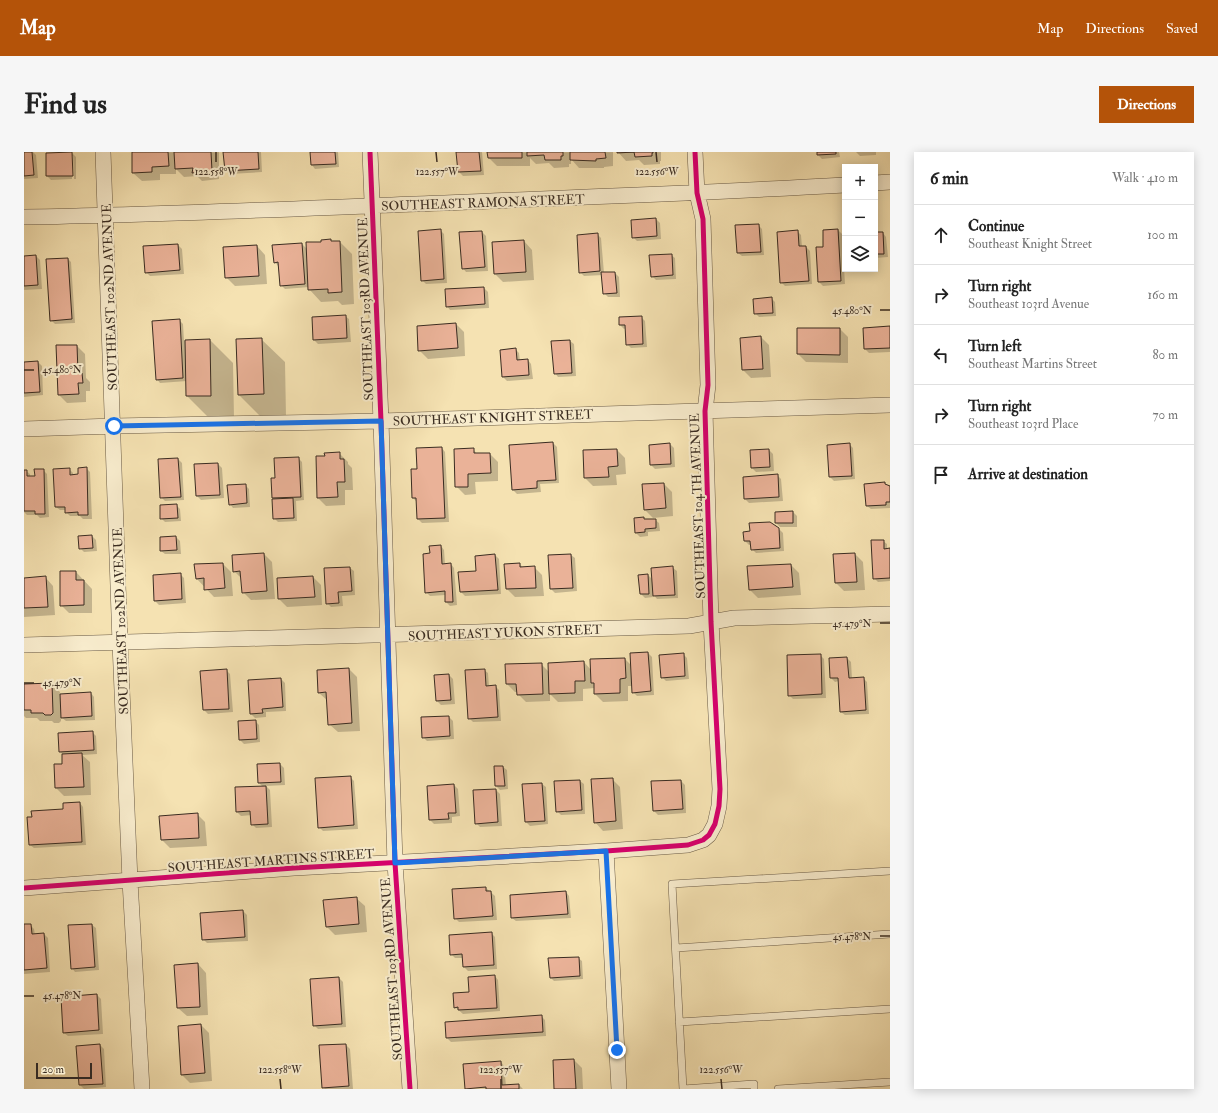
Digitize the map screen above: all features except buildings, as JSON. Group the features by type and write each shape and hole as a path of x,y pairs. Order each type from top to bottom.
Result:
{"street":[{"name":"SOUTHEAST 102ND AVENUE","path":"104,152 120,643 130,881 142,1089"},
{"name":"SOUTHEAST 103RD AVENUE","path":"370,152 381,421 395,863 410,1089"},
{"name":"SOUTHEAST 104TH AVENUE","path":"695,152 697,193 703,218 708,385 705,411 711,622 720,789 719,806 715,824 709,835"},
{"path":"878,183 890,182"},
{"name":"SOUTHEAST RAMONA STREET","path":"24,217 106,216 372,206 697,193 842,185"},
{"name":"SOUTHEAST KNIGHT STREET","path":"24,429 381,421 890,405"},
{"name":"SOUTHEAST YUKON STREET","path":"24,645 690,626 734,618 890,614"},
{"name":"SOUTHEAST MARTINS STREET","path":"24,888 294,868 606,851 688,845 703,840 709,835"},
{"path":"606,851 620,1089"}],"lane":[{"path":"754,1089 754,1084 683,1089 672,884 890,871"},
{"path":"676,948 890,934"},
{"path":"679,1022 890,1009"},
{"path":"778,1089 890,1082"}],"cycle path":[{"path":"370,152 381,421 395,863 410,1089"},
{"path":"24,888 294,868 606,851 688,845 703,840 709,835 715,824 719,806 720,789 711,622 705,411 708,385 703,219 697,193 695,152"}],"route":[{"path":"114,426 381,421 395,863 606,851 617,1050"}]}
